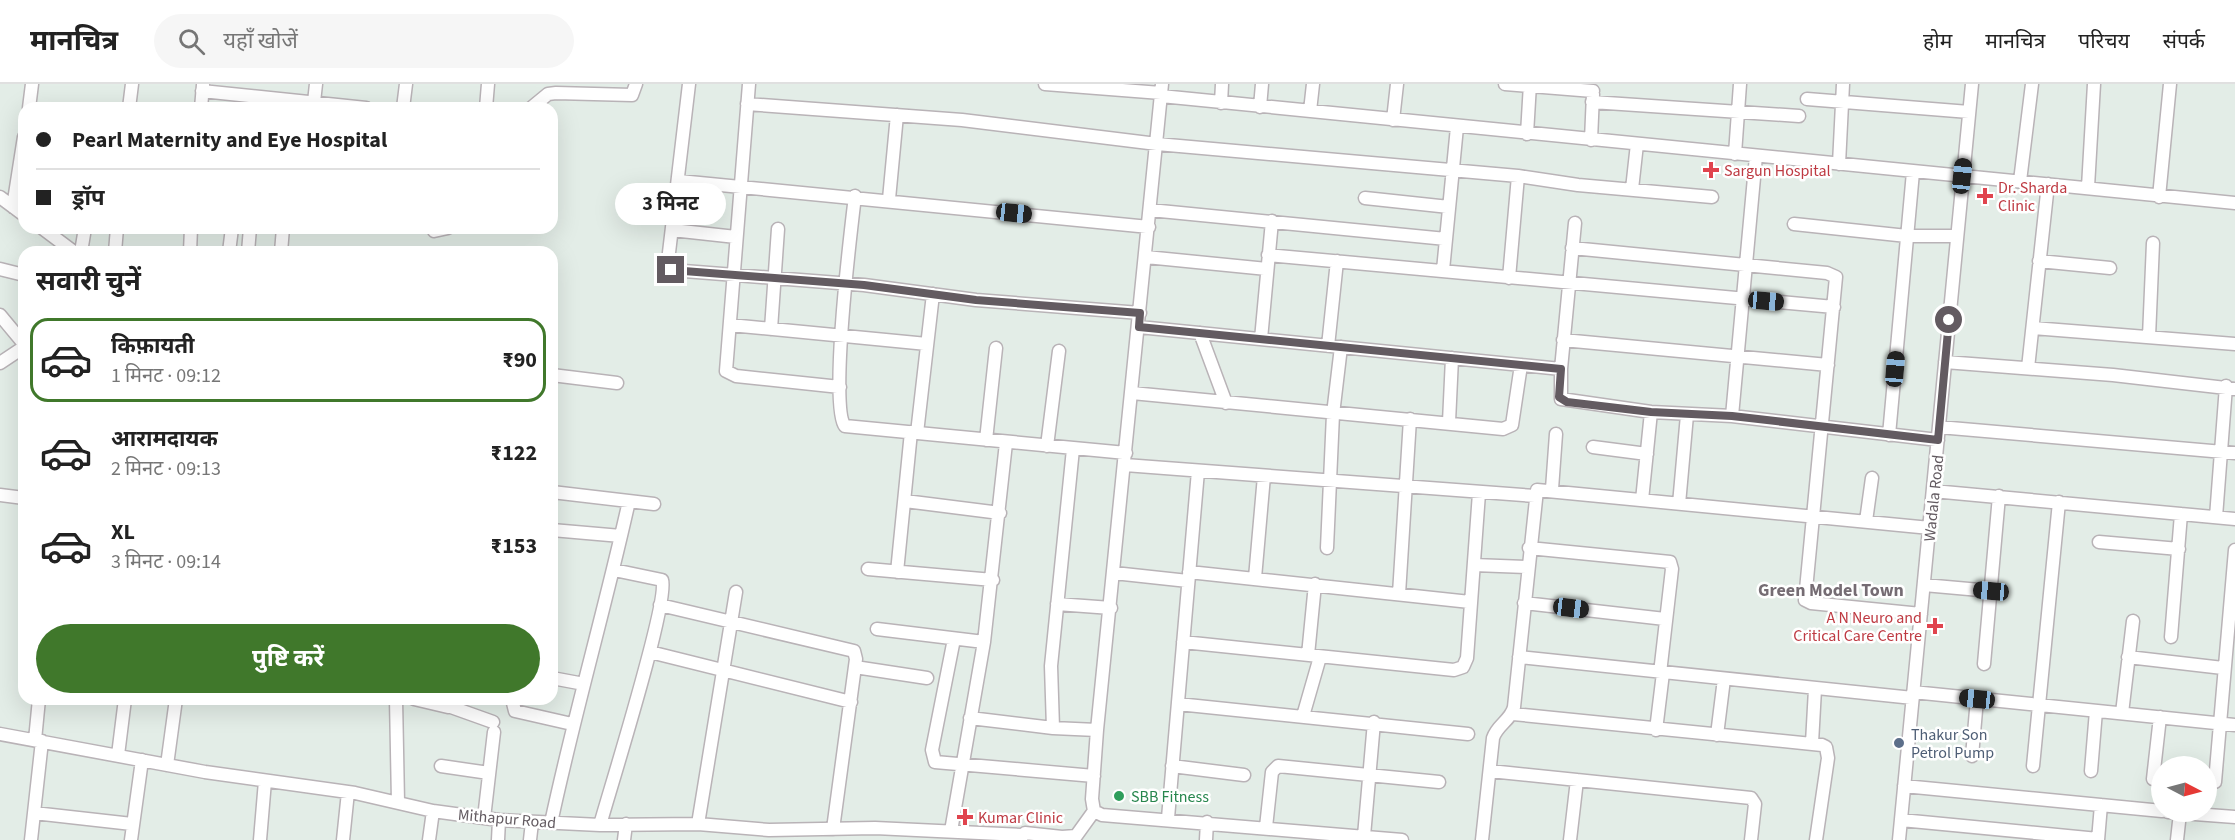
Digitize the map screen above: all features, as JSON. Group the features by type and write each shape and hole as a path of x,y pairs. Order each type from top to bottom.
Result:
{"street":[{"path":"29,102 32,84"},
{"path":"130,102 132,84"},
{"path":"202,88 267,102 314,102 316,84"},
{"path":"404,102 406,84"},
{"path":"486,102 488,84"},
{"path":"536,102 548,89 629,96 634,93 636,84"},
{"path":"689,84 668,261 671,270 845,284 1140,313"},
{"path":"749,84 726,368 728,374 840,387"},
{"path":"1045,84 1161,91 1221,103 2235,203"},
{"path":"1221,103 1222,84"},
{"path":"1260,107 1262,84"},
{"path":"1310,111 1313,84"},
{"path":"1394,120 1397,84"},
{"path":"1505,84 1593,92 1738,112 1799,116"},
{"path":"1735,154 1740,84"},
{"path":"1839,164 1843,84"},
{"name":"Wadala Road","path":"1899,840 1972,84"},
{"path":"2020,181 2032,84"},
{"path":"2088,187 2094,84"},
{"path":"2159,197 2170,84"},
{"path":"1527,134 1529,85"},
{"path":"1161,91 1126,459 1097,730 1092,799 1094,812 1102,815 1168,818 1402,840"},
{"path":"1591,140 1593,92"},
{"path":"1807,99 1969,112"},
{"path":"747,104 962,120 1157,144 1518,176 1712,197"},
{"path":"889,199 897,116"},
{"path":"1443,270 1457,127"},
{"path":"1632,189 1636,144"},
{"path":"1732,416 1756,156"},
{"path":"1889,435 1913,172"},
{"path":"13,207 18,175"},
{"path":"1509,278 1518,176"},
{"path":"679,180 889,199 1149,227"},
{"path":"2028,368 2048,184"},
{"path":"855,196 845,284 840,387 841,418 845,426 1073,448 1198,471 1535,496"},
{"path":"0,197 18,211"},
{"path":"1365,198 1449,207"},
{"path":"1150,210 1446,239"},
{"path":"1261,339 1272,221"},
{"path":"1575,223 1559,394 1563,401 1651,412 1732,416 1889,435 1939,433 2235,453"},
{"path":"1794,224 1907,236 1957,236"},
{"path":"771,329 778,228"},
{"path":"672,230 736,237"},
{"path":"50,234 66,246"},
{"path":"2149,337 2153,243"},
{"path":"1572,249 1833,274 1836,282 1834,307 1804,593 1807,603 1921,614"},
{"path":"1268,255 1834,307"},
{"path":"1146,257 1267,269"},
{"path":"1327,548 1337,261"},
{"path":"2039,261 2110,268"},
{"path":"0,269 18,274"},
{"path":"897,572 933,294"},
{"path":"0,315 18,338"},
{"path":"730,325 927,344"},
{"path":"1139,327 1561,369"},
{"path":"2033,328 2235,344"},
{"path":"1200,333 1226,403"},
{"path":"1563,340 1828,365"},
{"path":"986,440 996,348"},
{"path":"0,363 18,350"},
{"path":"1047,447 1059,351"},
{"path":"1449,422 1452,358"},
{"path":"1945,362 2231,388 2216,517"},
{"path":"1132,393 1333,414 1508,428 1513,418 1521,365"},
{"path":"558,376 617,383"},
{"path":"1642,500 1651,412"},
{"path":"1679,504 1687,415"},
{"path":"1399,594 1410,419"},
{"path":"1552,489 1556,434"},
{"path":"951,831 993,580 1006,443"},
{"path":"1593,447 1647,454"},
{"path":"1053,728 1050,678 1073,448"},
{"path":"1168,818 1198,471"},
{"path":"1255,578 1264,476"},
{"path":"1866,521 1872,478"},
{"path":"1482,840 1495,733 1513,714 1535,496 1539,489 1930,528"},
{"path":"1933,491 2235,519"},
{"path":"558,493 654,504"},
{"path":"1183,642 1459,670 1463,668 1467,658 1479,493"},
{"path":"0,495 18,497"},
{"path":"1984,664 1999,496"},
{"path":"551,823 572,724 614,570 629,501"},
{"path":"905,501 1000,513"},
{"path":"2033,766 2059,502"},
{"path":"2171,638 2181,514"},
{"path":"558,531 621,536"},
{"path":"2099,542 2179,549"},
{"path":"1529,548 1670,562 1672,569 1665,620 1656,730"},
{"path":"2217,758 2223,668 2235,550"},
{"path":"1474,565 1527,567"},
{"path":"868,569 993,580"},
{"path":"600,825 650,652 664,592 662,580 614,570"},
{"path":"1114,573 1255,578 1470,602"},
{"path":"1303,716 1314,656 1315,584"},
{"path":"1924,585 1991,591"},
{"path":"698,824 736,592"},
{"path":"1524,603 1665,620"},
{"path":"1057,604 1111,608"},
{"path":"660,605 850,649 856,654 833,829"},
{"path":"2122,713 2133,621"},
{"path":"877,628 984,642"},
{"path":"954,639 932,750 933,759 945,765 963,763 1094,776"},
{"path":"650,652 851,702"},
{"path":"1519,657 1815,689 1977,699 2235,725"},
{"path":"2128,657 2223,668"},
{"path":"855,667 927,678"},
{"path":"558,679 584,684"},
{"path":"1717,735 1724,679"},
{"path":"1812,743 1815,689"},
{"path":"1972,756 1977,699"},
{"path":"1178,704 1374,722 1468,734"},
{"path":"31,840 39,740 39,705"},
{"path":"118,755 124,705"},
{"path":"167,765 175,705"},
{"path":"396,705 398,802"},
{"path":"456,705 493,727 484,818"},
{"path":"514,705 515,711 572,724"},
{"path":"2091,771 2096,711"},
{"path":"1513,714 1822,745 1828,752 1816,840"},
{"path":"2156,756 2160,717"},
{"path":"970,718 1053,728 1097,730"},
{"path":"1364,836 1374,722"},
{"name":"Mithapur Road","path":"0,734 167,765 348,792 433,811 500,820 600,825 698,824 769,830 833,829 874,834 933,835 951,831 1020,838 1025,833 1062,837 1076,836 1094,812"},
{"path":"131,840 142,760"},
{"path":"441,766 489,773"},
{"path":"1172,766 1244,775"},
{"path":"1266,827 1272,772 1278,766 1439,782"},
{"path":"1490,771 1751,798 1755,804 1751,840"},
{"path":"1570,840 1577,780"},
{"path":"260,840 265,781"},
{"path":"1904,786 2151,810"},
{"path":"343,840 348,792"},
{"path":"1901,820 2098,839 2101,805"},
{"path":"429,840 433,811"},
{"path":"34,813 132,824"},
{"path":"2217,816 2235,818"},
{"path":"498,840 500,820"},
{"path":"530,840 532,822"},
{"path":"1206,840 1207,822"},
{"path":"2175,822 2177,840"},
{"path":"624,840 626,824"}],"place":[{"name":"Sargun Hospital","path":"1711,170"},
{"name":"Dr. Sharda Clinic","path":"1985,196"},
{"name":"A N Neuro and Critical Care Centre","path":"1935,626"},
{"name":"Thakur Son Petrol Pump","path":"1899,743"},
{"name":"SBB Fitness","path":"1119,796"},
{"name":"Kumar Clinic","path":"965,817"}],"district":[{"name":"Green Model Town","path":"1831,590"}],"route":[{"path":"671,270 682,273 864,285 976,300 1140,313 1139,327 1561,369 1559,397 1567,402 1651,412 1732,416 1938,440 1949,320"}]}
